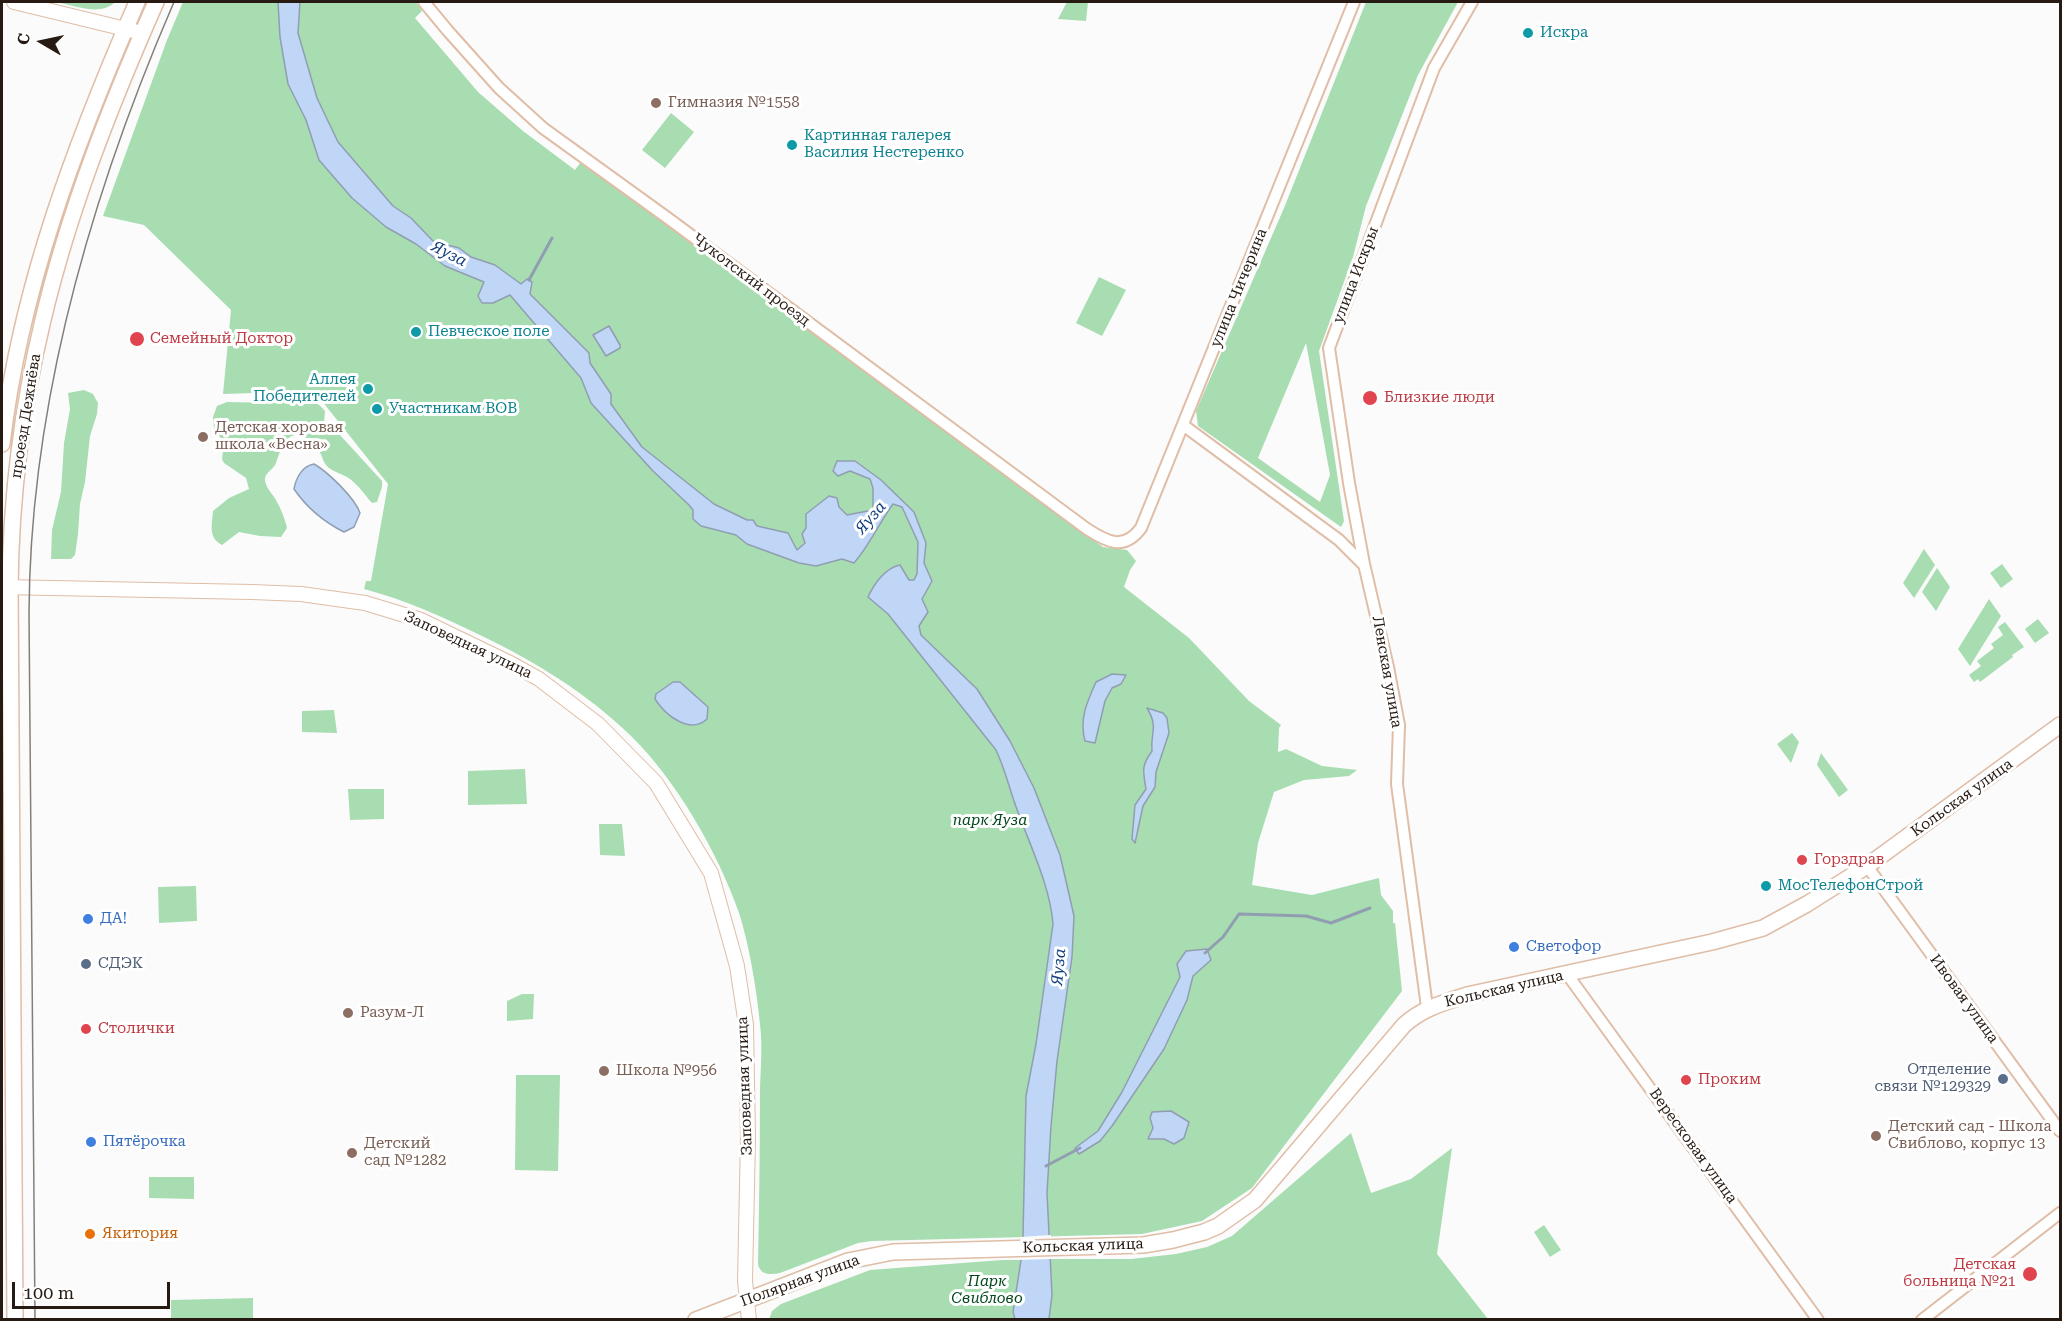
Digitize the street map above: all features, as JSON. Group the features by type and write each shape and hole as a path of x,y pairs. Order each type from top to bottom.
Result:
{"main road":[{"name":"проезд Дежнёва","path":"2,444 18,342 45,242 74,153 137,2"},
{"name":"проезд Дежнёва","path":"15,1320 6,587 15,489 43,320 67,235 93,157 156,2"},
{"name":"Кольская улица","path":"870,1256 892,1252 1143,1245 1204,1232 1255,1200 1404,1024 1427,1007 1467,995 1712,942 1763,928 1807,904 1867,866 2061,725"},
{"name":"Полярная улица","path":"696,1320 848,1261 870,1256"}],"street":[{"path":"14,2 142,33"},
{"name":"Чукотский проезд","path":"424,2 499,88 543,128 1098,536"},
{"name":"улица Чичерина","path":"1098,536 1107,541 1126,541 1135,536 1141,528 1354,2"},
{"name":"улица Искры","path":"1364,564 1349,483 1329,348 1434,68 1472,2"},
{"path":"1183,425 1339,540 1364,564"},
{"name":"Ленская улица","path":"1364,564 1388,667 1398,725 1397,784 1427,1007"},
{"name":"Заповедная улица","path":"6,587 301,594 365,603 421,620 512,664 539,679 598,724 656,783 711,873 736,966 746,1025 748,1138 745,1281 750,1320"},
{"name":"Ивовая улица","path":"1867,866 2061,1131"},
{"name":"Вересковая улица","path":"1567,974 1818,1320"},
{"path":"1922,1320 2061,1214"}],"green space":[{"path":"56,2 115,2 102,9 94,9"},
{"name":"парк Яуза","path":"183,2 416,2 422,11 415,18 478,92 523,131 575,170 580,163 705,251 1103,547 1127,550 1136,561 1124,587 1189,638 1249,701 1281,725 1278,752 1286,749 1322,766 1357,770 1349,776 1304,780 1274,792 1258,843 1252,885 1312,895 1379,878 1381,895 1393,911 1402,991 1252,1188 1202,1221 1142,1234 872,1241 858,1243 780,1273 769,1274 759,1268 761,1042 757,997 739,913 708,842 680,796 631,736 597,706 561,680 502,646 439,616 364,589 366,581 371,581 388,484 314,391 223,394 231,310 144,225 103,216"},
{"path":"1067,2 1088,2 1086,21 1058,19"},
{"path":"1366,2 1458,2 1418,75 1366,206 1353,257 1319,351 1344,521 1341,527 1198,426 1196,411 1284,208","holes":["1306,343 1330,475 1320,502 1258,458"]},
{"path":"671,113 694,132 665,168 642,150"},
{"path":"1099,277 1126,290 1102,336 1076,323"},
{"path":"84,390 93,394 98,403 90,436 75,555 71,559 51,559 52,530 61,492 64,443 70,409 68,393"},
{"path":"299,396 310,399 325,411 324,422 340,435 382,481 377,502 372,503 350,479 329,468 312,442 301,435 291,436 283,445 275,465 265,478 266,485 283,514 287,528 281,537 239,532 222,545 213,535 213,511 229,498 249,489 246,478 224,463 222,459 224,443 214,428 213,417 217,406 227,402 276,403"},
{"path":"1924,549 1935,565 1914,598 1903,583"},
{"path":"2002,564 2013,579 2001,588 1990,573"},
{"path":"1937,568 1950,587 1936,611 1922,592"},
{"path":"1989,599 2001,616 1970,666 1958,649"},
{"path":"2038,619 2049,633 2035,643 2025,629"},
{"path":"2005,622 2024,647 1980,682 1978,679 1974,682 1969,675 1981,666 1977,661 1994,648 1991,644 2003,635 1998,627"},
{"path":"334,710 337,733 302,732 302,711"},
{"path":"1792,733 1799,742 1791,763 1777,744"},
{"path":"1821,753 1848,790 1839,797 1817,765"},
{"path":"525,769 527,804 468,805 468,771"},
{"path":"348,789 384,789 384,819 350,820"},
{"path":"599,824 622,824 625,856 600,855"},
{"path":"196,886 197,921 159,923 158,887"},
{"path":"522,994 534,994 533,1019 507,1021 507,1001"},
{"path":"516,1075 560,1075 558,1171 515,1170"},
{"path":"1351,1133 1371,1193 1411,1179 1452,1148 1437,1254 1488,1319 1049,1320 1052,1295 1049,1259 1131,1259 1176,1254 1207,1247 1232,1236"},
{"path":"149,1177 194,1177 194,1199 149,1198"},
{"path":"1544,1225 1561,1250 1550,1257 1534,1232"},
{"name":"Парк Свиблово","path":"1021,1260 1013,1312 1015,1319 769,1320 772,1311 781,1304 870,1270"},
{"path":"253,1298 253,1319 171,1319 171,1300"}],"water":[{"name":"Яуза","path":"278,2 300,2 298,33 317,98 338,142 393,206 411,218 433,241 459,248 471,257 495,265 521,284 527,279 532,282 530,294 589,353 590,363 611,394 611,404 642,447 714,504 747,520 753,520 757,526 788,533 797,550 805,543 802,534 806,528 806,514 829,496 837,498 839,507 847,515 873,510 873,488 870,479 850,471 838,476 833,471 837,461 855,461 881,480 914,512 926,543 924,563 932,581 922,599 928,612 919,626 921,635 977,689 1010,741 1034,788 1060,855 1074,916 1072,957 1057,1061 1051,1126 1047,1193 1052,1295 1049,1319 1015,1319 1013,1312 1023,1236 1026,1096 1036,1044 1053,924 1051,910 1039,867 996,750 888,614 868,597 873,587 890,569 900,565 909,580 914,580 917,574 918,542 902,507 893,504 854,563 842,559 816,566 799,563 747,544 736,535 701,526 693,519 693,510 689,505 653,471 591,403 581,378 510,295 493,303 482,303 478,296 484,282 445,266 416,244 386,227 352,198 319,160 306,120 288,84 280,37"},
{"path":"609,326 620,348 606,356 593,335"},
{"path":"314,464 353,500 360,513 354,527 344,532 330,524 316,514 294,489 300,473 306,467"},
{"path":"1112,674 1126,675 1121,684 1112,688 1105,701 1095,743 1085,741 1083,718 1096,682"},
{"path":"673,682 680,682 708,707 707,719 693,725 686,724 671,717 659,705 655,699 656,694"},
{"path":"1147,708 1163,713 1167,718 1169,733 1156,772 1155,787 1143,806 1135,843 1132,839 1135,805 1146,789 1144,769 1152,751 1153,720"},
{"path":"1207,949 1211,960 1193,976 1187,1000 1164,1049 1100,1141 1079,1154 1075,1148 1098,1131 1122,1092 1180,977 1177,964 1186,951"},
{"path":"1171,1111 1189,1122 1184,1138 1174,1144 1164,1139 1148,1139 1153,1128 1150,1118 1152,1112"}],"pier":[{"path":"1051,1235 1052,1259 1018,1260 1020,1237"}],"waterway":[{"path":"529,280 552,238"},
{"path":"1205,953 1223,937 1239,914 1306,916 1331,923 1370,908"},
{"path":"1046,1166 1080,1148"}],"tram line":[{"path":"35,1320 29,613 32,534 40,456 53,378 92,224 116,149 174,2"}],"place":[{"name":"Искра","path":"1528,33"},
{"name":"Гимназия №1558","path":"656,103"},
{"name":"Картинная галерея Василия Нестеренко","path":"792,145"},
{"name":"Певческое поле","path":"416,332"},
{"name":"Семейный Доктор","path":"137,339"},
{"name":"Аллея Победителей","path":"368,389"},
{"name":"Близкие люди","path":"1370,398"},
{"name":"Участникам ВОВ","path":"377,409"},
{"name":"Детская хоровая школа «Весна»","path":"203,437"},
{"name":"Горздрав","path":"1802,860"},
{"name":"МосТелефонСтрой","path":"1766,886"},
{"name":"ДА!","path":"88,919"},
{"name":"Светофор","path":"1514,947"},
{"name":"СДЭК","path":"86,964"},
{"name":"Разум-Л","path":"348,1013"},
{"name":"Столички","path":"86,1029"},
{"name":"Школа №956","path":"604,1071"},
{"name":"Отделение связи №129329","path":"2003,1079"},
{"name":"Проким","path":"1686,1080"},
{"name":"Детский сад - Школа Свиблово, корпус 13","path":"1876,1136"},
{"name":"Пятёрочка","path":"91,1142"},
{"name":"Детский сад №1282","path":"352,1153"},
{"name":"Якитория","path":"90,1234"},
{"name":"Детская больница №21","path":"2030,1274"}]}
